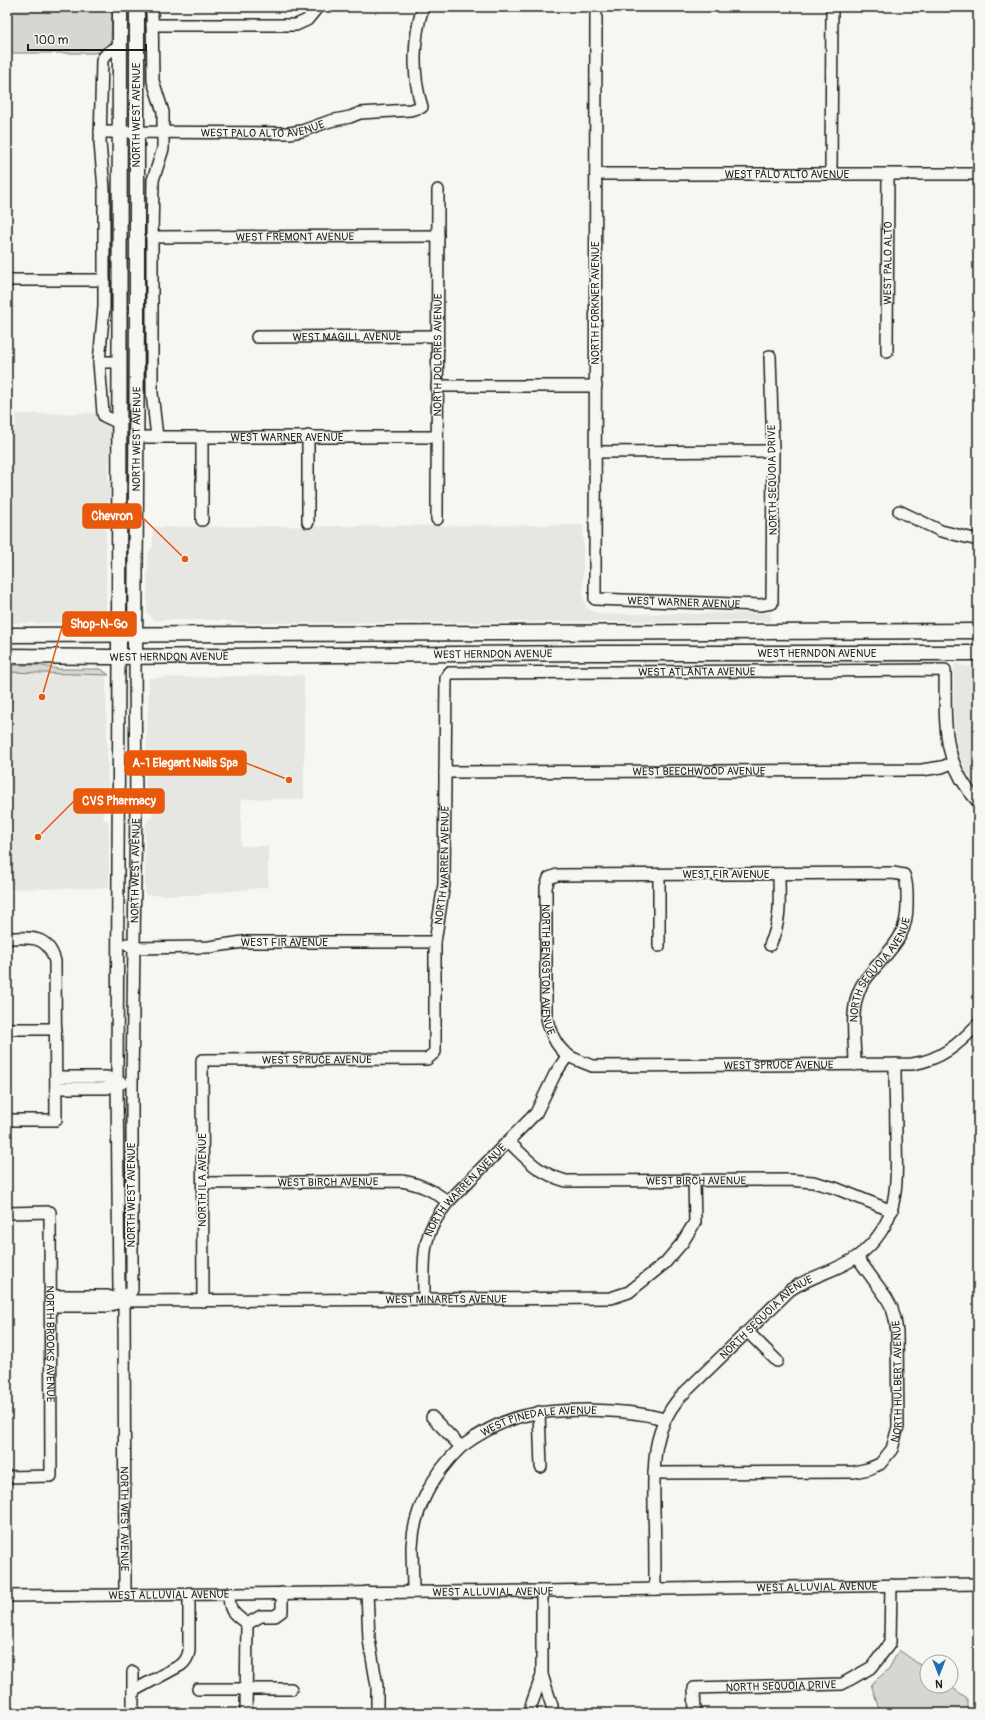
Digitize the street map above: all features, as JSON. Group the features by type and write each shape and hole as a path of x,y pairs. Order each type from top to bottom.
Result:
{"main road":[{"name":"NORTH WEST AVENUE","path":"119,657 120,442 118,424 120,7"},
{"name":"NORTH WEST AVENUE","path":"135,657 137,7"},
{"path":"119,362 127,376 127,430 132,437 136,437"},
{"path":"120,442 127,447 128,474 136,495"},
{"path":"119,474 127,490 127,519 129,533 132,539 136,541"},
{"name":"WEST HERNDON AVENUE","path":"7,635 978,631"},
{"name":"WEST HERNDON AVENUE","path":"7,656 135,657 590,653 978,653"}],"street":[{"path":"152,7 153,81 163,112 163,149 153,180 152,393 157,437"},
{"name":"WEST PALO ALTO AVENUE","path":"100,132 289,133 302,131 330,121 350,117 360,113 410,110 422,107 416,79 416,41 419,20 423,7"},
{"name":"NORTH FORKNER AVENUE","path":"595,599 596,7"},
{"path":"831,174 832,7"},
{"path":"152,25 296,25 307,20 316,9"},
{"path":"118,424 104,416 103,413 99,362 104,308 104,189 100,132 102,60 111,50 120,46"},
{"name":"WEST PALO ALTO AVENUE","path":"596,174 978,174"},
{"name":"WEST PALO ALTO","path":"887,352 888,175"},
{"name":"NORTH DOLORES AVENUE","path":"437,519 438,190"},
{"name":"WEST FREMONT AVENUE","path":"152,237 438,236"},
{"path":"7,280 104,280"},
{"name":"WEST MAGILL AVENUE","path":"257,337 437,336"},
{"name":"NORTH SEQUOIA DRIVE","path":"770,356 773,451 772,603"},
{"path":"99,362 119,362"},
{"path":"437,386 596,386"},
{"path":"308,436 308,522"},
{"name":"WEST WARNER AVENUE","path":"136,437 437,437"},
{"path":"202,437 202,520"},
{"path":"596,452 773,451"},
{"path":"898,511 941,531 978,540"},
{"name":"WEST WARNER AVENUE","path":"595,599 761,605 772,603"},
{"name":"NORTH WEST AVENUE","path":"119,657 117,1083 118,1290 124,1301 125,1594"},
{"name":"NORTH WEST AVENUE","path":"124,1301 132,1290 133,948 136,801 135,657"},
{"name":"WEST ATLANTA AVENUE","path":"449,673 945,670 946,732 952,763"},
{"name":"NORTH WARREN AVENUE","path":"432,1056 435,1052 435,942 444,884 446,678 449,673"},
{"path":"952,763 959,777 978,802"},
{"name":"WEST BEECHWOOD AVENUE","path":"445,772 922,770 942,767 952,763"},
{"name":"WEST FIR AVENUE","path":"549,878 557,875 659,874 893,873 904,875"},
{"path":"659,874 659,946"},
{"path":"770,945 776,931 779,918 779,874"},
{"name":"NORTH SEQUOIA AVENUE","path":"855,1065 856,1001 864,980 896,943 906,924 907,884 904,875"},
{"name":"NORTH BENGSTON AVENUE","path":"549,878 546,886 546,1012 551,1033 557,1043 568,1055"},
{"path":"118,880 125,888 126,940 127,944 133,948"},
{"path":"7,938 33,938 42,941 52,952 55,962 56,1029 56,1120 7,1120"},
{"name":"WEST FIR AVENUE","path":"133,948 209,947 243,942 435,942"},
{"name":"WEST SPRUCE AVENUE","path":"568,1055 592,1066 855,1065 923,1063 942,1055 960,1043 978,1024"},
{"path":"7,1029 56,1029"},
{"name":"NORTH WARREN AVENUE","path":"424,1299 424,1256 427,1236 437,1215 536,1113 555,1074 568,1055"},
{"name":"WEST SPRUCE AVENUE","path":"202,1060 427,1059 432,1056"},
{"name":"NORTH ILA AVENUE","path":"202,1060 202,1301"},
{"name":"NORTH SEQUOIA AVENUE","path":"655,1589 654,1472 656,1446 664,1419 671,1407 680,1397 795,1287 804,1281 844,1265 857,1257 878,1238 892,1211 897,1184 895,1064"},
{"path":"56,1083 107,1077 117,1083 132,1083"},
{"name":"WEST BIRCH AVENUE","path":"508,1142 536,1168 549,1175 566,1181 789,1180 813,1182 835,1188 892,1211"},
{"name":"WEST BIRCH AVENUE","path":"203,1183 401,1181 427,1188 448,1202"},
{"name":"WEST MINARETS AVENUE","path":"51,1301 107,1306 124,1301 611,1298 629,1292 665,1263 682,1243 695,1222 694,1181"},
{"name":"NORTH BROOKS AVENUE","path":"7,1213 50,1212 51,1301 50,1476 7,1476"},
{"name":"NORTH HULBERT AVENUE","path":"654,1472 854,1472 868,1469 880,1464 892,1448 898,1427 897,1332 892,1308 857,1257"},
{"path":"748,1332 776,1361"},
{"name":"WEST PINEDALE AVENUE","path":"461,1447 500,1423 540,1412 616,1410 635,1412 664,1419"},
{"path":"540,1412 541,1467"},
{"path":"413,1592 412,1545 417,1519 433,1479 447,1460 461,1447 432,1416"},
{"name":"WEST ALLUVIAL AVENUE","path":"7,1596 189,1593 542,1591 978,1584"},
{"name":"NORTH SEQUOIA DRIVE","path":"694,1713 694,1688 842,1684 872,1667 890,1644 891,1585"},
{"path":"542,1591 542,1675 552,1706 552,1713"},
{"path":"367,1592 369,1640 377,1686 377,1713"},
{"path":"133,1691 184,1662 189,1650 189,1593"},
{"path":"229,1593 229,1607 235,1615 247,1624"},
{"path":"247,1624 260,1616 275,1616 282,1611 282,1593"},
{"path":"246,1713 247,1624"},
{"path":"133,1672 133,1713"},
{"path":"531,1713 531,1706 542,1675"},
{"path":"198,1689 291,1689"}],"shaded area":[{"path":"7,7 112,7 111,43 101,52 93,53 7,53"},
{"path":"95,413 100,420 109,425 111,430 110,459 108,463 108,479 110,484 106,527 106,614 98,620 68,621 62,623 7,623 7,426 14,426 16,424 16,414"},
{"path":"583,525 583,598 586,607 593,612 601,614 771,613 771,621 238,623 225,620 154,620 147,613 148,552 153,547 153,527"},
{"path":"954,664 978,668 978,788 966,772 957,747 954,728"},
{"path":"7,665 38,665 58,669 101,669 109,675 7,672"},
{"path":"7,672 106,675 108,793 103,798 103,818 109,822 109,888 7,889"},
{"path":"304,675 304,799 241,799 241,846 268,846 268,887 195,895 145,895 145,825 149,819 152,818 152,795 145,788 149,678"},
{"path":"899,1650 919,1664 919,1694 959,1694 959,1692 967,1698 967,1713 880,1713 871,1684 888,1670"}],"place":[{"name":"Chevron","path":"185,559"},
{"name":"Shop-N-Go","path":"42,697"},
{"name":"A-1 Elegant Nails Spa","path":"289,780"},
{"name":"CVS Pharmacy","path":"38,837"}]}
